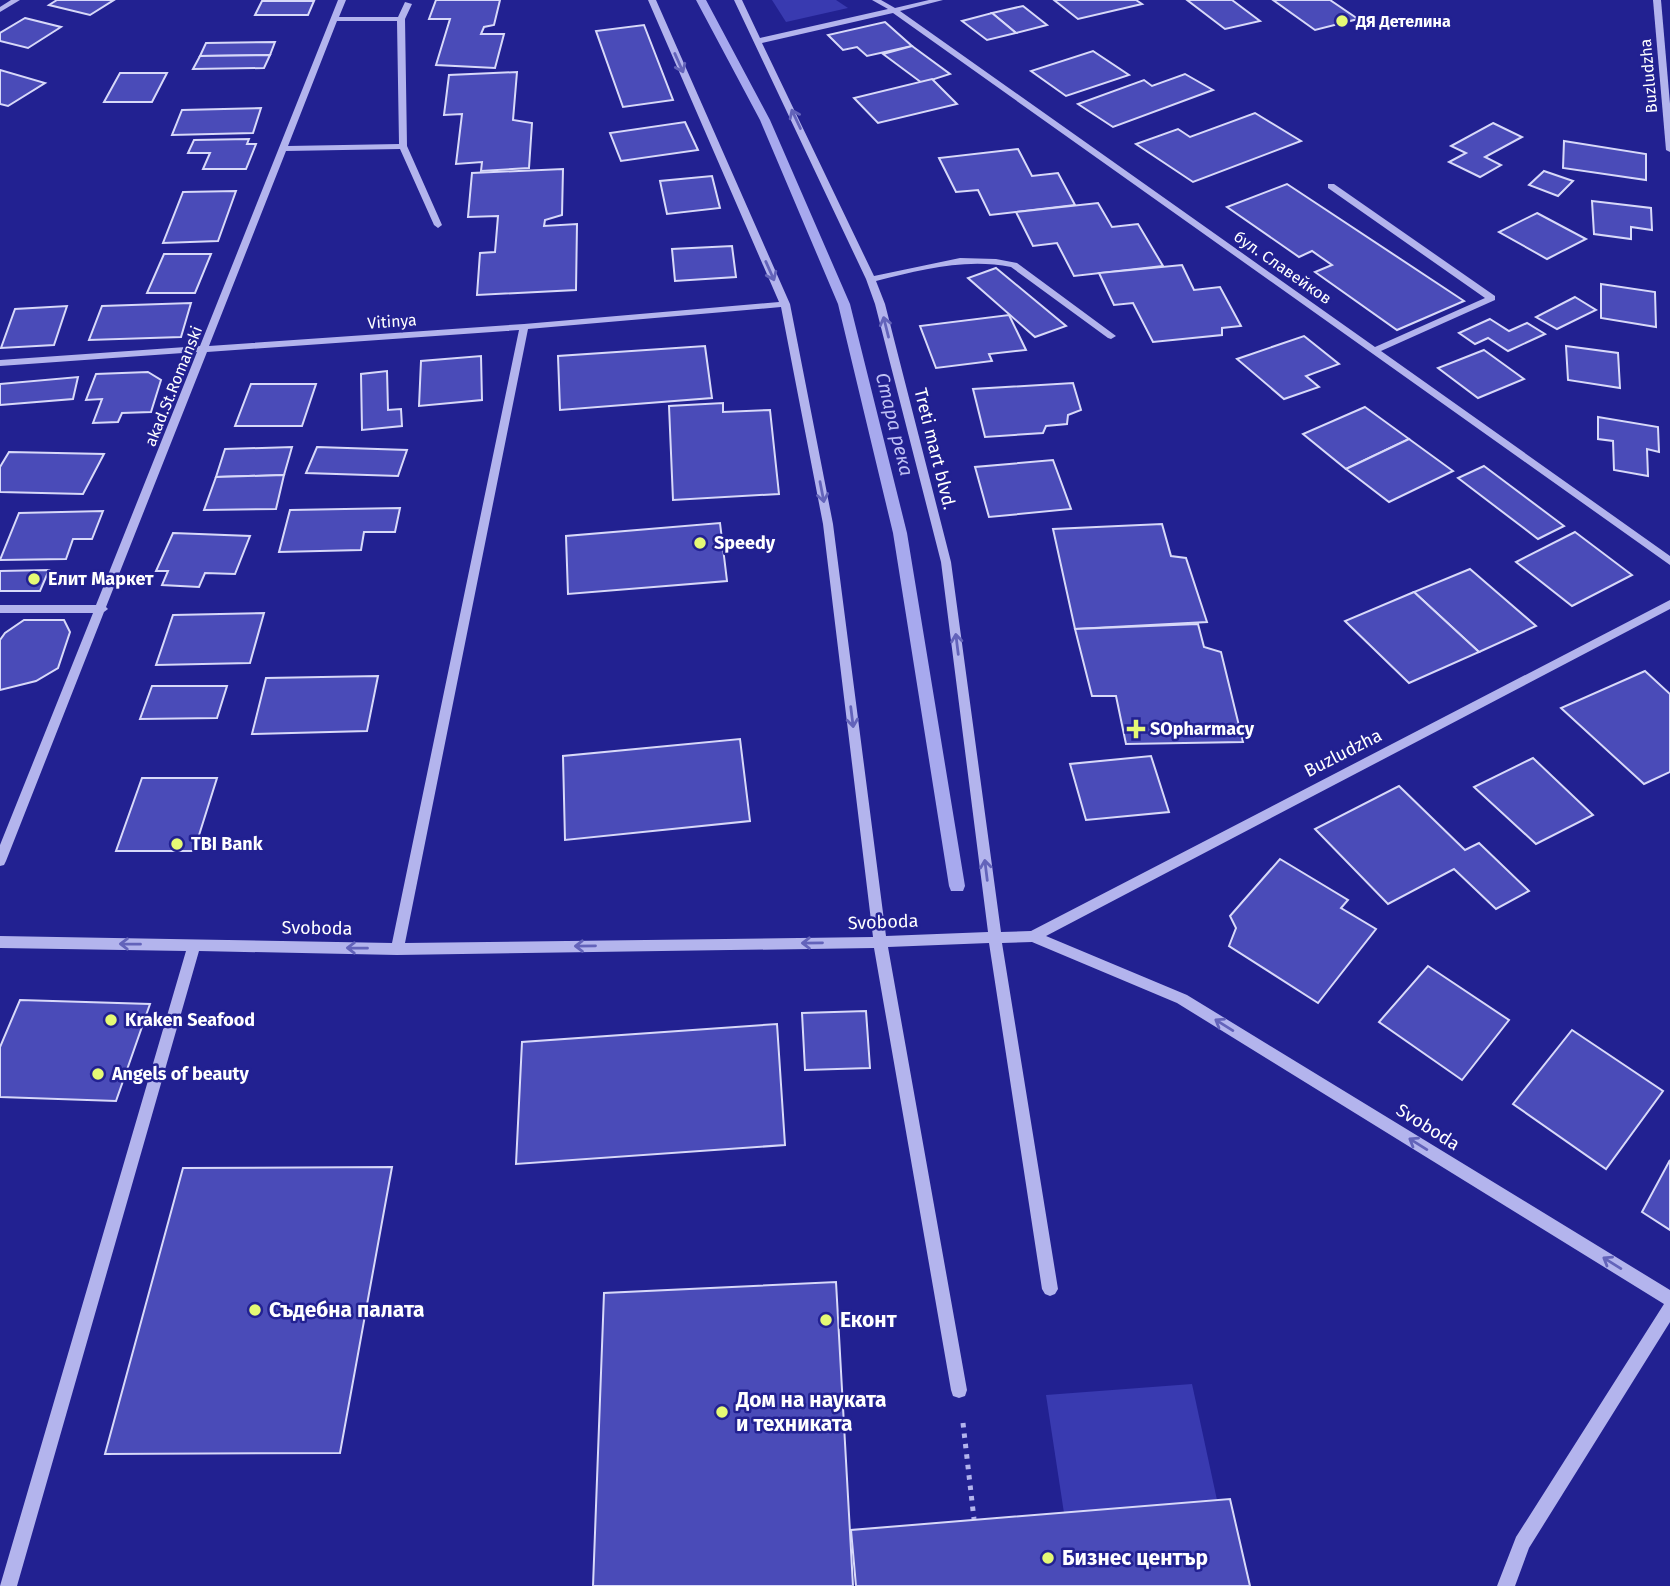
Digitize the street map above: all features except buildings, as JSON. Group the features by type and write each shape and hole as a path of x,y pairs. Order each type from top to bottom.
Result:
{"street":[{"path":"0,10 16,0"},
{"name":"akad.St.Romanski","path":"0,861 342,0"},
{"path":"652,0 785,304 828,524 880,942 959,1390"},
{"name":"Treti mart blvd.","path":"738,0 871,279 880,304 946,562 995,937"},
{"name":"бул. Славейков","path":"876,0 894,10 1670,561"},
{"path":"759,41 939,0"},
{"name":"Buzludzha","path":"1657,0 1670,150"},
{"path":"408,4 401,19 403,146 438,225"},
{"path":"334,19 401,19"},
{"path":"283,149 403,146"},
{"path":"1331,186 1492,298 1373,351"},
{"path":"871,279 976,258 995,260 1014,265 1111,336"},
{"name":"Vitinya","path":"0,363 524,327 785,304"},
{"path":"397,949 524,327"},
{"name":"Buzludzha","path":"1033,936 1670,604"},
{"path":"0,609 102,609"},
{"name":"Svoboda","path":"0,942 397,949 880,942 1033,936 1182,999 1670,1299"},
{"path":"995,937 1049,1289"},
{"path":"8,1586 194,945"},
{"path":"1506,1586 1522,1543 1670,1308"}],"path":[{"path":"959,1390 974,1519"}],"shaded area":[{"path":"772,0 836,0 848,8 786,22"},
{"path":"1192,1384 1217,1500 1064,1513 1046,1395"}],"waterway":[{"name":"Стара река","path":"701,0 765,120 844,304 900,533 957,886"}],"place":[{"name":"ДЯ Детелина","path":"1342,21"},
{"name":"Speedy","path":"700,543"},
{"name":"Елит Маркет","path":"34,579"},
{"name":"SOpharmacy","path":"1136,729"},
{"name":"TBI Bank","path":"177,844"},
{"name":"Kraken Seafood","path":"111,1020"},
{"name":"Angels of beauty","path":"98,1074"},
{"name":"Съдебна палата","path":"255,1310"},
{"name":"Еконт","path":"826,1320"},
{"name":"Дом на науката и техниката","path":"722,1412"},
{"name":"Бизнес център","path":"1048,1558"}]}
